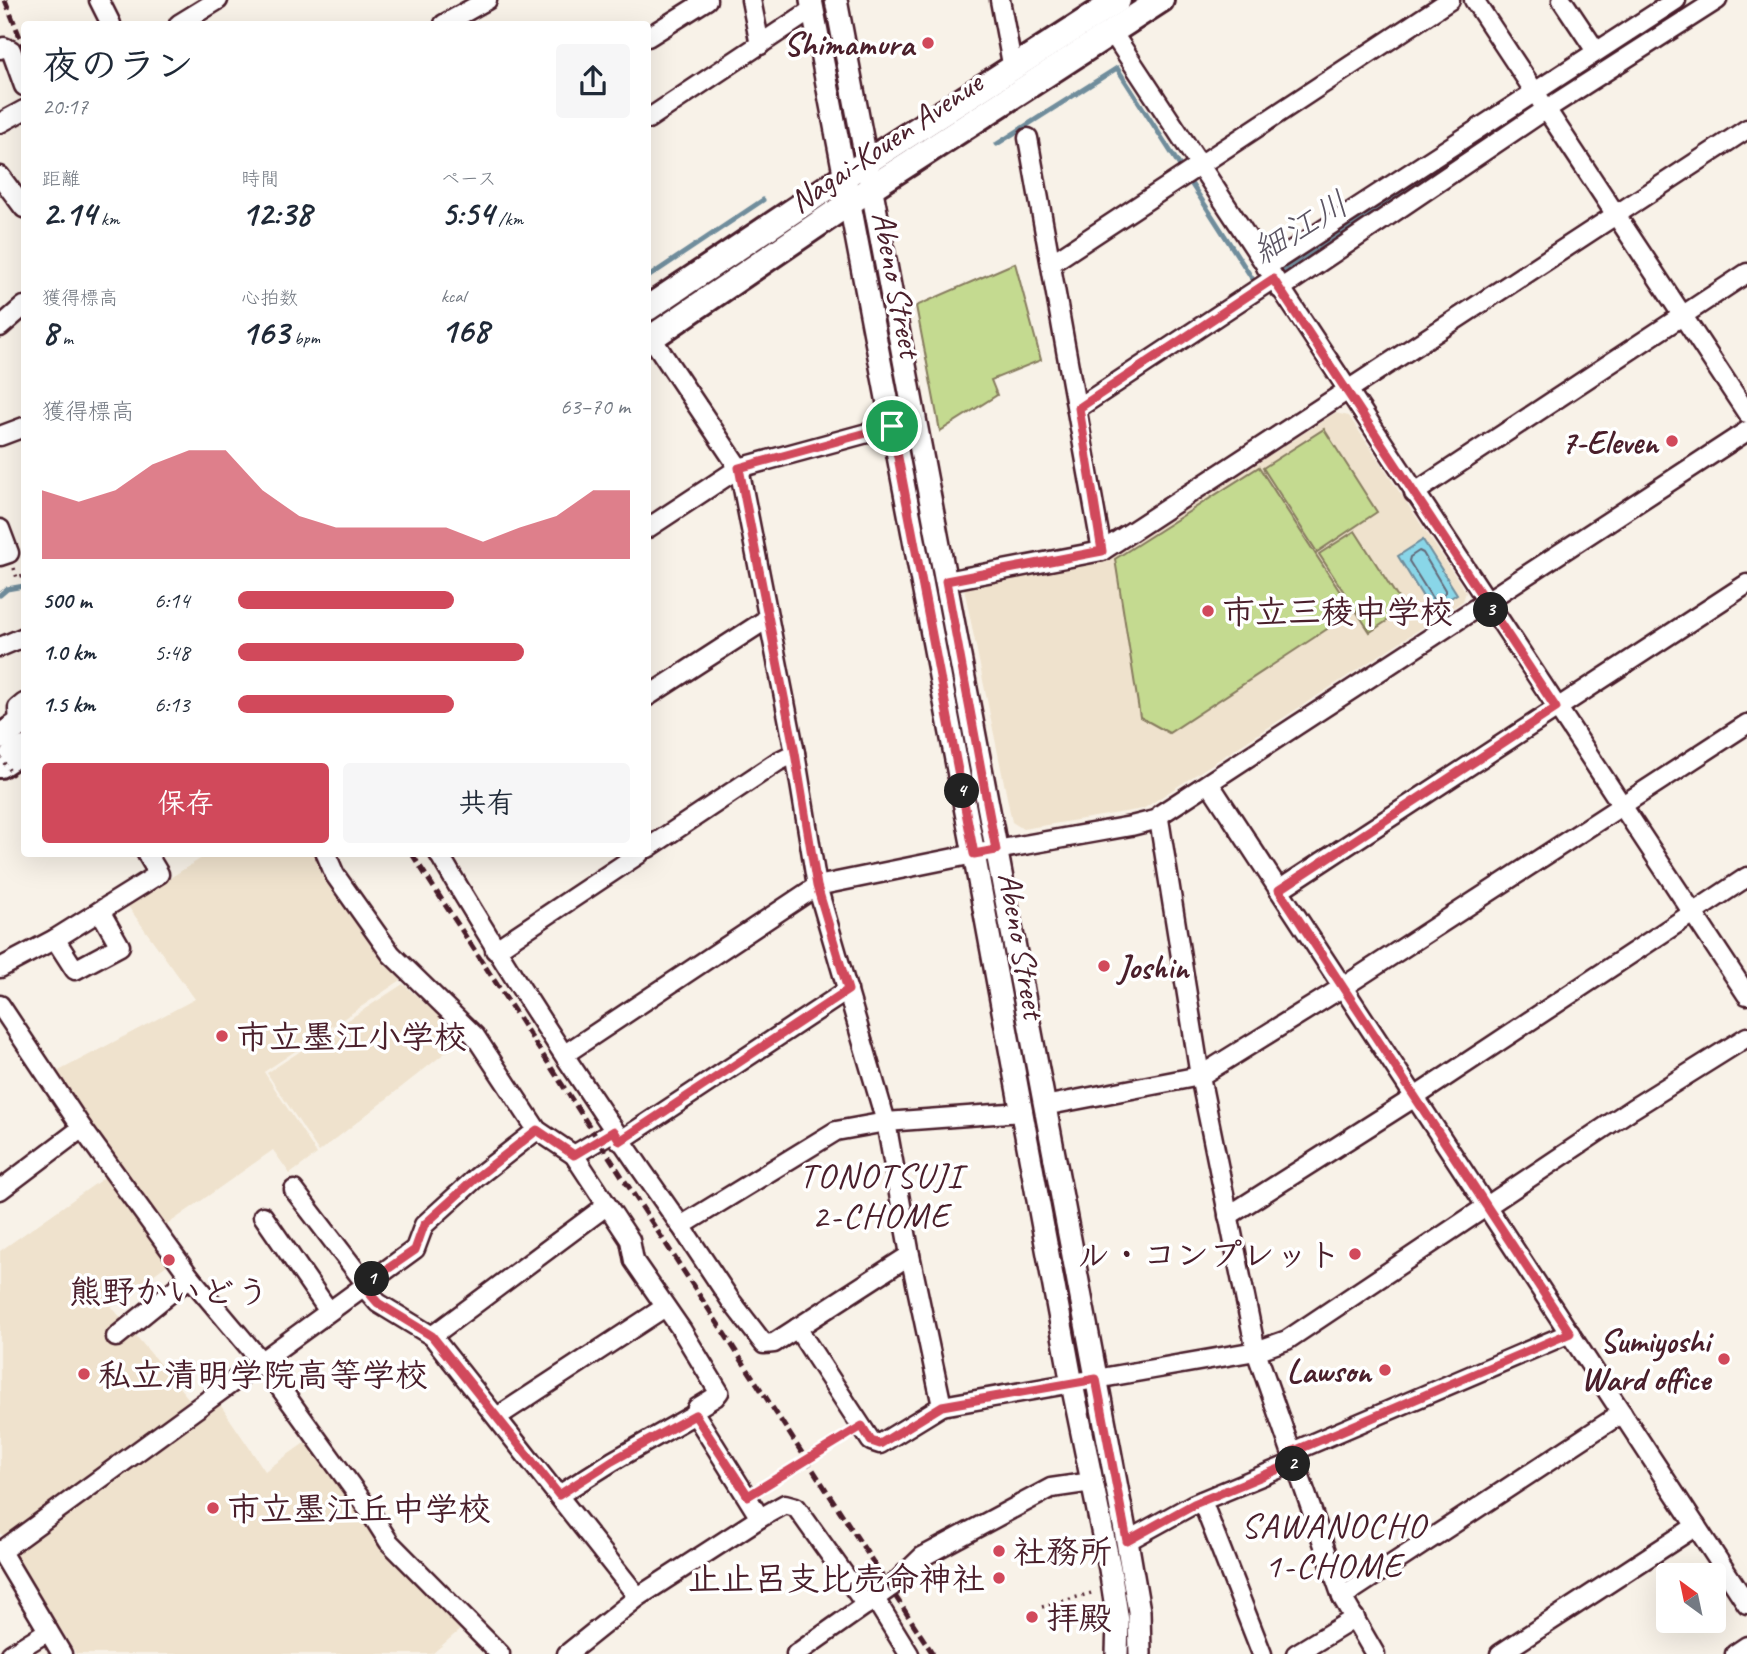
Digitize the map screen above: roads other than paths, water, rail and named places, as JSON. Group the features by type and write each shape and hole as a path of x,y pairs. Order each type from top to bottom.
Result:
{"highway":[{"name":"Nagai-Kouen Avenue","path":"651,305 1118,0"},
{"name":"Nagai-Kouen Avenue","path":"651,337 871,188 1161,0"},
{"path":"7,771 21,753"}],"main road":[{"name":"Abeno Street","path":"836,0 1127,1541 1139,1611 1140,1654"},
{"name":"Abeno Street","path":"812,5 1118,1621 1117,1654"}],"street":[{"path":"99,0 110,21"},
{"path":"449,21 487,0"},
{"path":"751,0 760,45"},
{"path":"1000,0 1013,69"},
{"path":"1053,262 1450,0"},
{"path":"1474,0 1747,413"},
{"path":"1562,0 1596,51"},
{"path":"1079,408 1273,278 1533,92 1676,0"},
{"path":"1273,278 1717,0"},
{"path":"651,35 699,2"},
{"path":"651,117 760,45 812,5"},
{"path":"184,21 205,9"},
{"path":"1112,32 1747,995"},
{"path":"0,49 4,47 11,50 21,78"},
{"path":"0,123 21,112"},
{"path":"946,581 1102,551 1747,129"},
{"path":"1028,138 1053,262 1102,551"},
{"path":"0,176 13,202"},
{"path":"1414,493 1747,273"},
{"path":"0,327 21,309"},
{"path":"651,341 739,468 795,753 817,886 886,1122 910,1255 942,1406"},
{"path":"651,526 739,468 892,426"},
{"path":"0,436 21,428"},
{"path":"565,1054 817,886 1131,826 1159,818 1161,814 1747,431"},
{"path":"0,529 9,553 0,556"},
{"path":"1279,890 1747,584"},
{"path":"651,694 767,619"},
{"path":"0,647 21,638"},
{"path":"1044,1106 1200,1076 1343,987 1747,724"},
{"path":"651,846 777,762 795,753"},
{"path":"1209,783 1747,1604"},
{"path":"1159,818 1200,1076 1256,1351 1342,1597 1374,1654"},
{"path":"0,968 55,939 159,874 149,857"},
{"path":"327,857 335,875 391,954 475,1036 537,1130 574,1155 630,1240 634,1261 719,1392 697,1408 695,1415 612,1461 559,1495"},
{"path":"441,857 495,950 617,1136 764,1345 774,1343 910,1255"},
{"path":"495,950 634,857"},
{"path":"1228,1216 1415,1097 1747,877"},
{"path":"55,939 75,970 120,946 100,911"},
{"path":"574,1155 617,1136 848,990"},
{"path":"0,1005 82,1128 190,1277 260,1360 368,1508 389,1542 500,1654"},
{"path":"797,1328 871,1441 880,1444 942,1406 1256,1351 1287,1340 1632,1109 1747,1037"},
{"path":"681,1226 836,1131 886,1122 1022,1112"},
{"path":"0,1189 82,1128"},
{"path":"62,1654 0,1551 415,1250 424,1225 477,1177 537,1130"},
{"path":"295,1190 378,1303 432,1336 638,1597"},
{"path":"432,1336 606,1206"},
{"path":"263,1216 328,1311"},
{"path":"116,1337 190,1277"},
{"path":"497,1417 666,1307"},
{"path":"1127,1541 1294,1457 1570,1333"},
{"path":"1342,1597 1622,1413"},
{"path":"695,1415 760,1518"},
{"path":"796,1654 871,1602 922,1557 1051,1488 1092,1482"},
{"path":"1202,1501 1262,1654"},
{"path":"567,1654 638,1597 785,1504 796,1507 909,1654"},
{"path":"1500,1654 1696,1526"},
{"path":"1308,1651 1355,1618"},
{"path":"11,1654 48,1632"},
{"path":"1735,1654 1747,1646"}],"water":[{"path":"1423,540 1457,594 1431,610 1398,556"}],"waterway":[{"name":"細江川","path":"1276,276 1559,88 1658,27"},
{"name":"細江川","path":"997,144 1117,68 1257,286"},
{"name":"細江川","path":"651,275 763,200"},
{"name":"細江川","path":"0,595 7,589 21,587"}],"railway":[{"path":"5,0 21,40"},
{"path":"414,857 933,1654"}],"place":[{"name":"Shimamura","path":"928,43"},
{"name":"7-Eleven","path":"1672,441"},
{"name":"市立三稜中学校","path":"1208,611"},
{"name":"Joshin","path":"1104,966"},
{"name":"市立墨江小学校","path":"222,1036"},
{"name":"ル・コンプレット","path":"1355,1254"},
{"name":"熊野かいどう","path":"169,1260"},
{"name":"Sumiyoshi Ward office","path":"1724,1359"},
{"name":"Lawson","path":"1385,1370"},
{"name":"私立清明学院高等学校","path":"84,1374"},
{"name":"市立墨江丘中学校","path":"213,1508"},
{"name":"社務所","path":"999,1551"},
{"name":"止止呂支比売命神社","path":"999,1578"},
{"name":"拝殿","path":"1032,1617"}],"district":[{"name":"TONOTSUJI 2-CHOME","path":"881,1195"},
{"name":"SAWANOCHO 1-CHOME","path":"1334,1545"}]}
